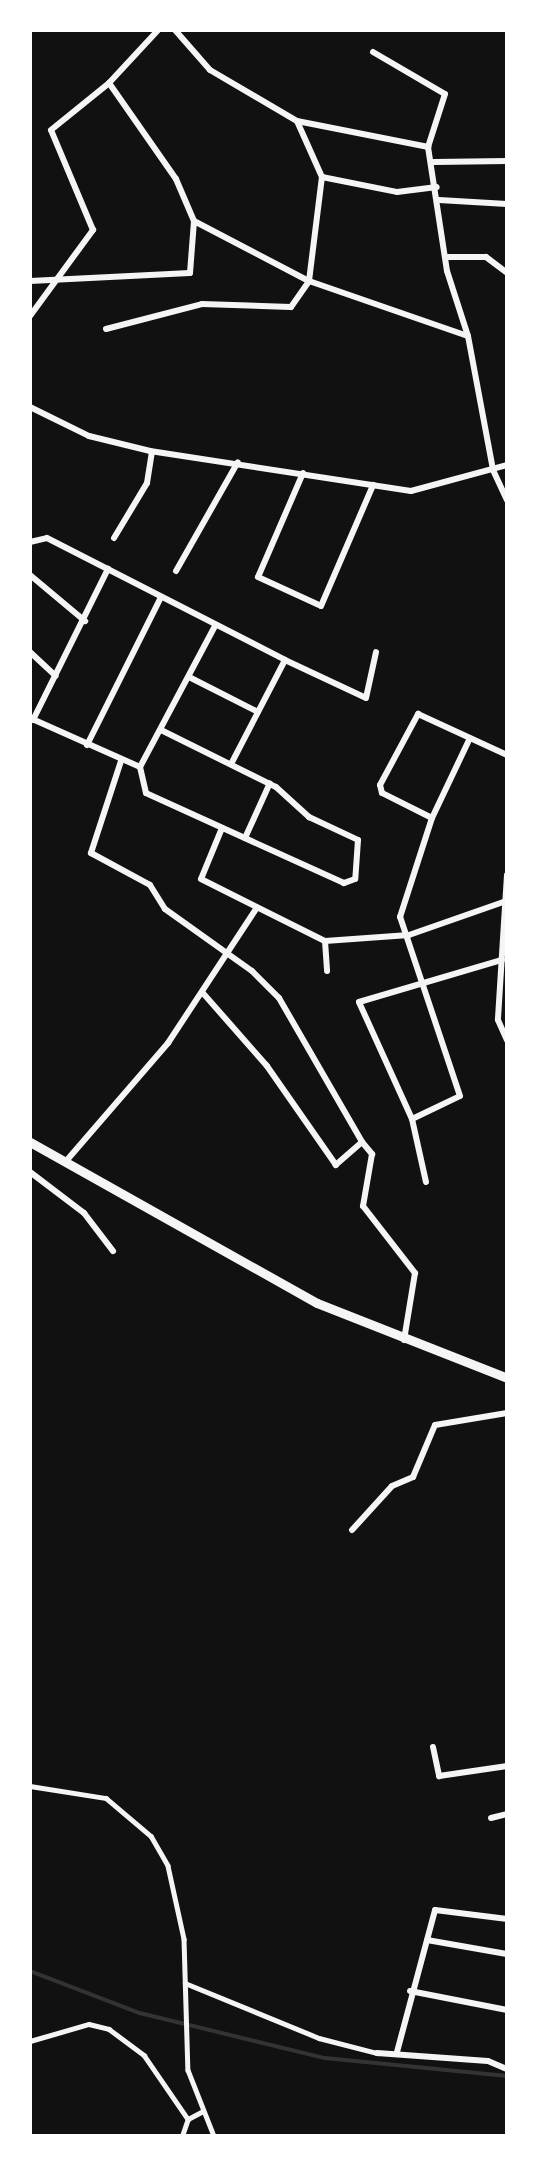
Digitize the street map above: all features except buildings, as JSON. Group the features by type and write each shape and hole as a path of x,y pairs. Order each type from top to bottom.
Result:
{"main road":[{"path":"30,1142 317,1303 403,1342 507,1378"}],"street":[{"path":"30,316 92,233 93,220 51,130 109,83 159,30"},
{"path":"175,30 210,70 297,121 428,148"},
{"path":"373,52 445,94 428,148 434,162 446,257 468,336 493,470 507,500"},
{"path":"30,281 58,282 190,273 194,221 176,178 109,83"},
{"path":"106,329 202,304 285,309 309,281 322,177 297,121"},
{"path":"434,162 507,161"},
{"path":"322,177 397,192 437,187"},
{"path":"439,200 507,204"},
{"path":"194,221 309,281 468,336"},
{"path":"446,257 485,257 507,273"},
{"path":"30,407 89,436 152,452 238,462 411,491 507,465"},
{"path":"114,538 148,482 152,452"},
{"path":"176,571 238,462"},
{"path":"303,473 258,577 321,606 373,485"},
{"path":"30,542 47,538 215,626 366,698 376,652"},
{"path":"108,569 85,621 31,719 121,761 140,767"},
{"path":"30,575 85,621"},
{"path":"87,745 161,597"},
{"path":"161,730 270,783 309,817 358,840 355,879 344,883 146,793 140,767 215,626"},
{"path":"30,652 56,676"},
{"path":"231,764 285,660"},
{"path":"189,677 258,712"},
{"path":"432,818 382,793 380,785 418,714 469,740 507,755"},
{"path":"412,1119 460,1096 409,935 400,917 432,818 469,740"},
{"path":"121,761 91,853 150,885 165,909 229,952 279,998 302,1031 362,1142 372,1154 363,1206 415,1273 403,1342"},
{"path":"245,838 270,783"},
{"path":"222,828 201,879 256,909 325,941 409,935 506,901"},
{"path":"507,875 498,1020 507,1040"},
{"path":"66,1160 135,1086 202,992 256,909"},
{"path":"325,941 327,971"},
{"path":"426,1182 412,1119 359,1002 425,986 502,960"},
{"path":"202,992 267,1066 336,1165 362,1142"},
{"path":"30,1172 84,1213 113,1251"},
{"path":"352,1530 392,1486 413,1477 435,1425 507,1413"},
{"path":"433,1747 439,1776 507,1766"},
{"path":"30,1786 95,1794 143,1828 168,1866 187,1971 185,2047 201,2112 214,2136"},
{"path":"491,1818 507,1814"},
{"path":"397,2052 411,1991 435,1910 507,1919"},
{"path":"427,1940 507,1954"},
{"path":"186,1983 319,2038 377,2053 397,2052 507,2069"},
{"path":"411,1991 507,2010"},
{"path":"30,2041 89,2024 109,2029 144,2055 188,2119"},
{"path":"182,2136 188,2119 201,2112"}],"waterway":[{"path":"30,1971 140,2013 325,2058 507,2076"}]}
